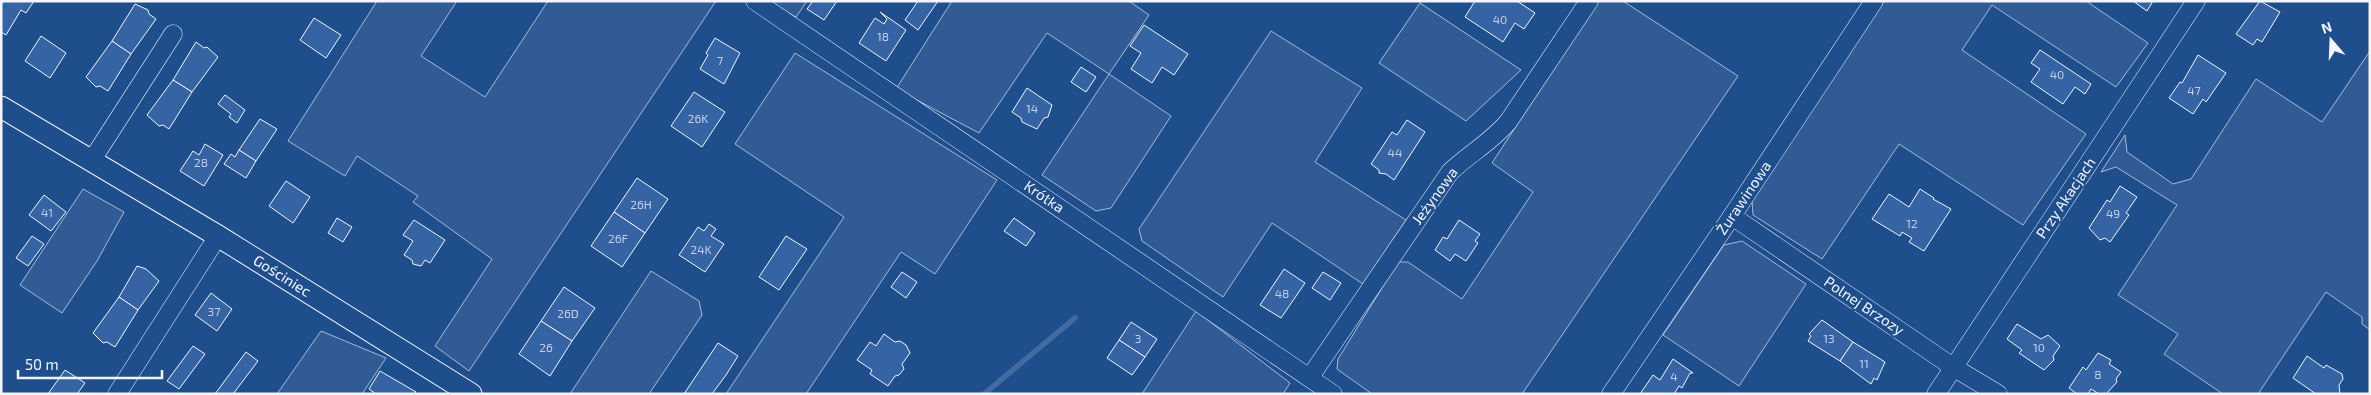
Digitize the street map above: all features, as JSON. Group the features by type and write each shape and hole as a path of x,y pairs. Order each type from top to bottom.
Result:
{"street":[{"name":"Krótka","path":"755,1 1333,394"},
{"name":"Jeżynowa","path":"1310,377 1450,172 1467,156 1494,138 1508,122 1589,1"},
{"name":"Żurawinowa","path":"1611,394 1732,216 1874,1"},
{"name":"Przy Akacjach","path":"1936,394 2196,1"},
{"path":"92,160 174,34"},
{"name":"Gościniec","path":"1,106 218,236 471,394"},
{"name":"Polnej Brzozy","path":"1732,216 1953,367 1998,394"},
{"path":"116,394 218,236"}],"shaded area":[{"path":"377,1 457,1 421,56 485,97 548,1 716,1 469,371 435,346 492,259 413,202 418,196 357,156 345,176 288,141"},
{"path":"765,1 807,1 796,17"},
{"path":"952,1 1129,1 1149,15 1109,74 1047,33 979,133 896,89"},
{"path":"1598,1 1623,1 1738,76 1522,394 1372,394 1337,369 1338,359 1398,262 1408,262 1462,299 1533,192 1492,163"},
{"path":"1884,1 2086,1 2148,43 2116,87 1992,5 1962,50 2086,134 2023,225 1899,144 1822,259 1753,215 1752,201"},
{"path":"1420,3 1521,70 1466,121 1379,63"},
{"path":"1271,31 1362,88 1315,162 1406,220 1363,284 1272,223 1223,297 1142,241 1139,229"},
{"path":"2370,51 2370,330 2362,324 2362,317 2326,292 2258,394 2223,394 2164,354 2178,334 2118,295 2177,205 2116,167 2101,172 2125,135 2127,152 2173,184 2191,179 2256,79 2322,122"},
{"path":"795,53 997,180 935,274 901,252 806,394 726,394 844,217 735,144"},
{"path":"1109,74 1171,116 1111,208 1096,211 1042,175"},
{"path":"83,189 124,212 97,261 62,313 20,285"},
{"path":"1742,241 1806,284 1739,386 1663,335 1724,245"},
{"path":"651,271 699,301 702,315 649,394 570,394"},
{"path":"1196,311 1290,383 1283,394 1142,394"},
{"path":"321,331 386,358 362,394 277,394"}],"building":[{"path":"4,1 34,1 26,13 21,10 6,35 1,32 1,5"},
{"path":"813,1 837,1 824,20 807,9"},
{"path":"918,1 938,1 918,30 905,20"},
{"path":"1475,1 1517,1 1535,13 1524,29 1515,23 1503,42 1465,17"},
{"path":"2133,1 2153,1 2147,11"},
{"path":"2260,1 2280,12 2262,42 2257,39 2253,45 2236,34"},
{"path":"135,4 148,10 149,14 156,19 131,54 112,41"},
{"path":"880,12 906,30 886,61 859,43 875,18 884,24 887,19"},
{"path":"314,18 341,35 326,58 300,40"},
{"path":"1144,25 1188,54 1174,75 1162,67 1152,83 1131,69 1141,53 1130,46"},
{"path":"41,36 66,53 50,78 25,61"},
{"path":"715,38 740,53 724,84 700,69 708,55 706,53"},
{"path":"112,41 131,54 108,91 100,86 96,87 86,77"},
{"path":"196,42 204,48 207,47 218,57 192,92 173,80"},
{"path":"2040,50 2091,84 2085,94 2075,87 2063,104 2031,82 2040,69 2031,63"},
{"path":"2198,55 2226,73 2206,102 2203,99 2193,114 2169,98 2180,82 2182,83"},
{"path":"1081,67 1096,77 1086,92 1071,82"},
{"path":"173,80 192,92 169,129 163,125 159,126 147,115"},
{"path":"1027,88 1052,105 1048,117 1044,118 1037,129 1022,122 1021,118 1012,112"},
{"path":"694,92 725,112 702,147 671,126"},
{"path":"225,95 245,110 237,123 229,117 231,114 218,104"},
{"path":"260,119 277,129 256,161 239,150"},
{"path":"1407,120 1425,132 1394,180 1386,174 1379,173 1379,170 1371,164 1392,132 1397,135"},
{"path":"205,144 223,155 204,186 180,171 193,151 199,155"},
{"path":"239,150 256,161 246,178 224,164 231,154 235,157"},
{"path":"637,178 668,199 645,233 614,212"},
{"path":"286,181 310,197 293,223 269,206"},
{"path":"2120,186 2137,197 2126,213 2129,215 2110,242 2105,238 2100,240 2089,228 2107,200 2110,202"},
{"path":"1920,189 1951,209 1924,251 1909,242 1912,238 1902,232 1900,236 1872,219 1889,194 1909,207"},
{"path":"44,195 66,212 51,231 29,215"},
{"path":"614,212 645,233 622,267 591,246"},
{"path":"337,218 352,227 343,242 328,233"},
{"path":"1014,218 1035,233 1026,246 1004,231"},
{"path":"414,220 445,240 430,263 425,260 421,266 413,264 412,260 404,255 413,241 403,235"},
{"path":"1459,220 1480,234 1475,241 1478,243 1466,261 1455,254 1450,261 1435,250 1443,237 1447,239"},
{"path":"709,224 716,229 711,236 724,244 705,272 679,255 698,227 704,231"},
{"path":"32,236 44,244 28,266 16,258"},
{"path":"786,236 807,249 779,290 759,277"},
{"path":"137,266 146,269 159,281 138,310 119,297"},
{"path":"1284,269 1305,283 1281,318 1260,305"},
{"path":"902,272 917,282 906,298 891,287"},
{"path":"1323,272 1341,283 1330,300 1312,288"},
{"path":"564,287 595,308 572,341 541,321"},
{"path":"211,293 232,309 217,331 195,315"},
{"path":"119,297 138,310 115,347 107,342 103,343 93,333"},
{"path":"1822,320 1853,342 1840,361 1808,341 1811,336 1809,334"},
{"path":"541,321 572,341 550,376 519,354"},
{"path":"1131,322 1157,339 1145,357 1119,340"},
{"path":"2017,324 2041,339 2048,335 2060,346 2053,356 2054,360 2044,370 2019,353 2022,350 2007,339"},
{"path":"884,334 895,342 900,341 906,345 910,353 902,364 904,369 899,375 895,376 888,386 870,374 872,370 857,360 870,342 876,346"},
{"path":"1119,340 1145,357 1132,375 1107,358"},
{"path":"1853,342 1885,362 1877,380 1874,378 1871,384 1840,361"},
{"path":"718,343 738,356 726,375 712,394 684,394"},
{"path":"193,346 205,354 179,389 167,381"},
{"path":"246,352 258,361 233,394 215,394"},
{"path":"2098,353 2111,360 2109,364 2121,372 2116,379 2117,382 2106,394 2099,394 2091,389 2088,394 2077,394 2069,388 2083,367 2086,370"},
{"path":"2307,356 2324,368 2326,365 2342,374 2343,379 2339,385 2340,394 2316,394 2293,378"},
{"path":"1673,359 1693,373 1690,373 1682,388 1679,386 1674,394 1640,394 1653,375 1660,380"},
{"path":"65,370 85,383 77,394 48,394"},
{"path":"380,371 416,392 414,394 376,394 369,389"}],"waterway":[{"path":"984,394 1075,318"}]}
